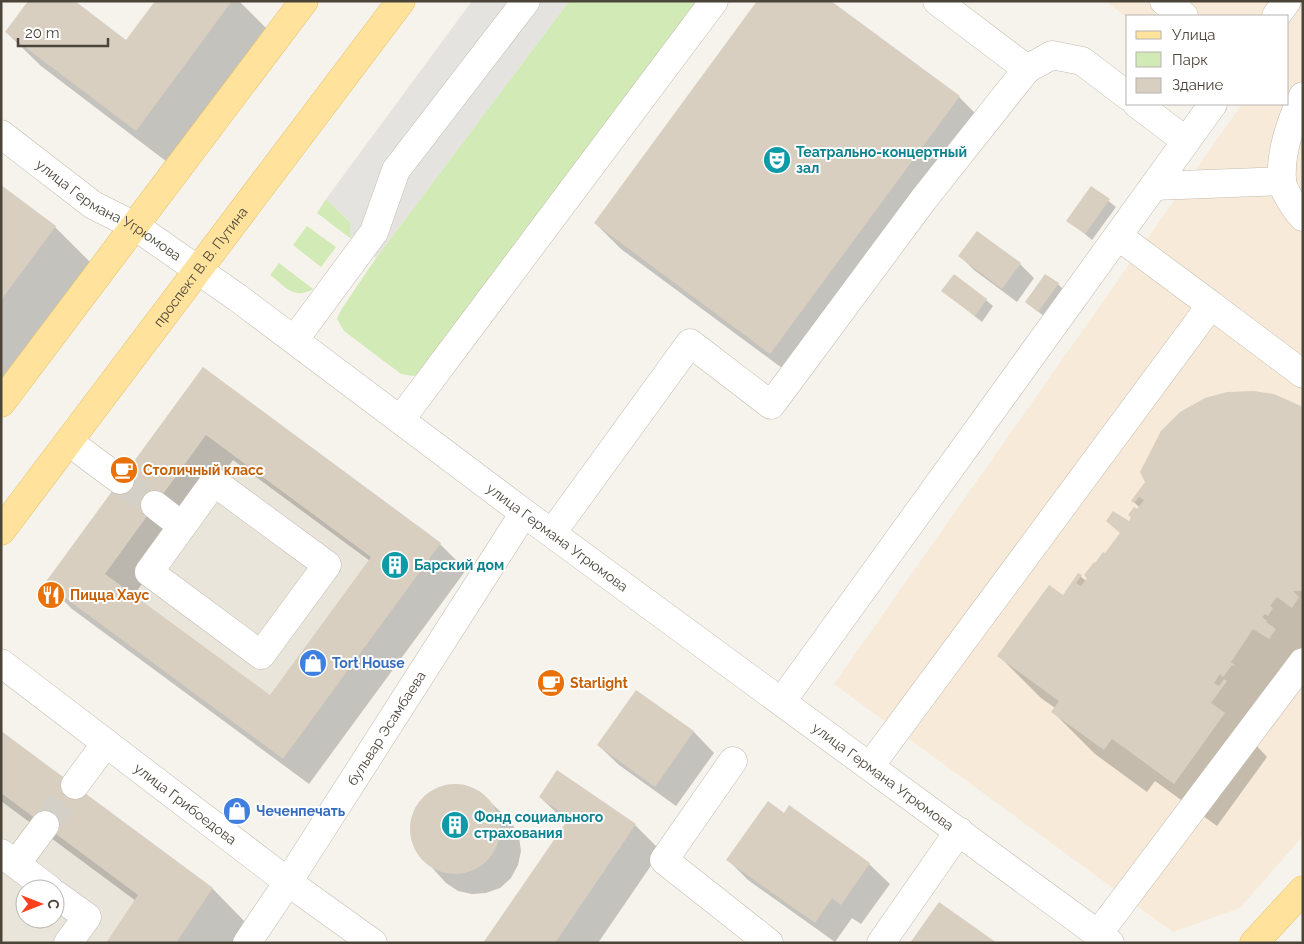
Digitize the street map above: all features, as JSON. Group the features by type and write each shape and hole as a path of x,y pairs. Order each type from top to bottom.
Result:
{"main road":[{"path":"1,403 304,1"},
{"name":"проспект В. В. Путина","path":"1,531 401,1"},
{"path":"1254,943 1303,890"}],"street":[{"path":"295,339 374,232 396,170 526,1"},
{"path":"401,419 714,1"},
{"path":"937,1 1027,69"},
{"path":"1164,1 1183,15"},
{"path":"1277,15 1287,1"},
{"path":"552,533 690,343 771,405 923,200 1027,69 1052,55 1082,61 1126,94"},
{"path":"1303,96 1286,139 1282,182 1296,211 1303,217"},
{"path":"1138,105 1186,141"},
{"path":"782,701 1212,105"},
{"name":"улица Германа Угрюмова","path":"1,134 93,205 135,226 295,339 524,513 1104,938"},
{"path":"1154,186 1282,182"},
{"path":"1118,236 1303,374"},
{"path":"870,766 1212,305"},
{"path":"69,442 120,480"},
{"path":"214,482 327,565 261,655 149,572 182,526 214,482"},
{"path":"155,505 182,526"},
{"name":"бульвар Эсамбаева","path":"247,943 524,513"},
{"path":"1104,938 1303,662"},
{"name":"улица Грибоедова","path":"1,663 288,882 373,943"},
{"path":"75,785 106,743"},
{"path":"733,761 664,860 769,943"},
{"path":"35,879 8,859 45,825"},
{"path":"881,943 959,831"},
{"path":"65,901 87,917 68,943"}],"shaded area":[{"path":"472,1 569,1 376,258 350,238 350,222 326,199"},
{"path":"1105,1 1303,1 1303,836 1240,908 1173,932 834,684 1241,105 1289,105 1289,15 1126,15 1126,17"},
{"name":"Барский дом","path":"203,367 441,543 283,759 45,583"},
{"path":"1,731 213,888 176,943 1,943"}],"green space":[{"path":"569,1 699,1 423,372 413,376 401,374 344,331 337,319 341,310 376,258"},
{"path":"326,199 350,222 350,238 317,213"},
{"path":"307,226 336,247 321,267 293,245"},
{"path":"279,263 313,289 295,293 285,288 270,275"}],"building":[{"path":"28,1 75,1 126,40 155,1 232,1 136,131 5,32"},
{"name":"Театрально-концертный зал","path":"757,1 831,1 960,96 770,354 594,223"},
{"path":"1,185 56,226 1,300"},
{"path":"1091,186 1110,199 1085,234 1066,221"},
{"path":"977,231 1021,263 1002,289 958,256"},
{"path":"954,274 987,299 975,316 941,291"},
{"path":"1045,274 1059,283 1038,312 1025,302"},
{"name":"Барский дом","path":"203,367 441,543 283,759 45,583","holes":["206,435 371,557 270,695 105,574"]},
{"path":"1254,391 1274,394 1303,407 1303,591 1293,591 1299,597 1292,608 1277,597 1270,606 1273,608 1268,616 1265,614 1262,617 1276,629 1269,639 1253,629 1231,662 1235,665 1232,665 1223,677 1220,674 1214,683 1219,686 1224,679 1227,681 1211,703 1225,713 1174,784 1112,739 1104,750 1051,712 1059,701 997,656 1049,585 1063,595 1078,573 1082,575 1076,583 1081,586 1087,578 1084,575 1103,552 1105,553 1120,533 1106,521 1113,511 1129,521 1131,517 1128,515 1134,507 1137,509 1144,500 1139,497 1134,503 1131,501 1145,482 1140,472 1161,431 1180,412 1205,398 1227,392"},
{"path":"636,690 694,731 655,787 597,745"},
{"path":"1,731 213,888 176,943 106,943 138,895 1,793"},
{"path":"557,770 636,824 555,943 483,943 569,818 539,797"},
{"name":"Фонд социального страхования","path":"446,784 464,784 480,791 493,804 500,820 500,838 493,854 480,867 464,874 446,874 430,867 417,854 410,838 410,820 417,804 430,791"},
{"path":"768,801 784,813 789,805 870,863 841,905 832,898 815,923 726,860"},
{"path":"939,902 997,943 910,943"}],"tunnel":[{"path":"120,480 155,505"},
{"path":"45,825 75,785"}],"place":[{"name":"Театрально-концертный зал","path":"777,160"},
{"name":"Столичный класс","path":"124,470"},
{"name":"Барский дом","path":"395,565"},
{"name":"Пицца Хаус","path":"51,595"},
{"name":"Tort House","path":"313,663"},
{"name":"Starlight","path":"551,683"},
{"name":"Чеченпечать","path":"237,811"},
{"name":"Фонд социального страхования","path":"455,825"}]}
